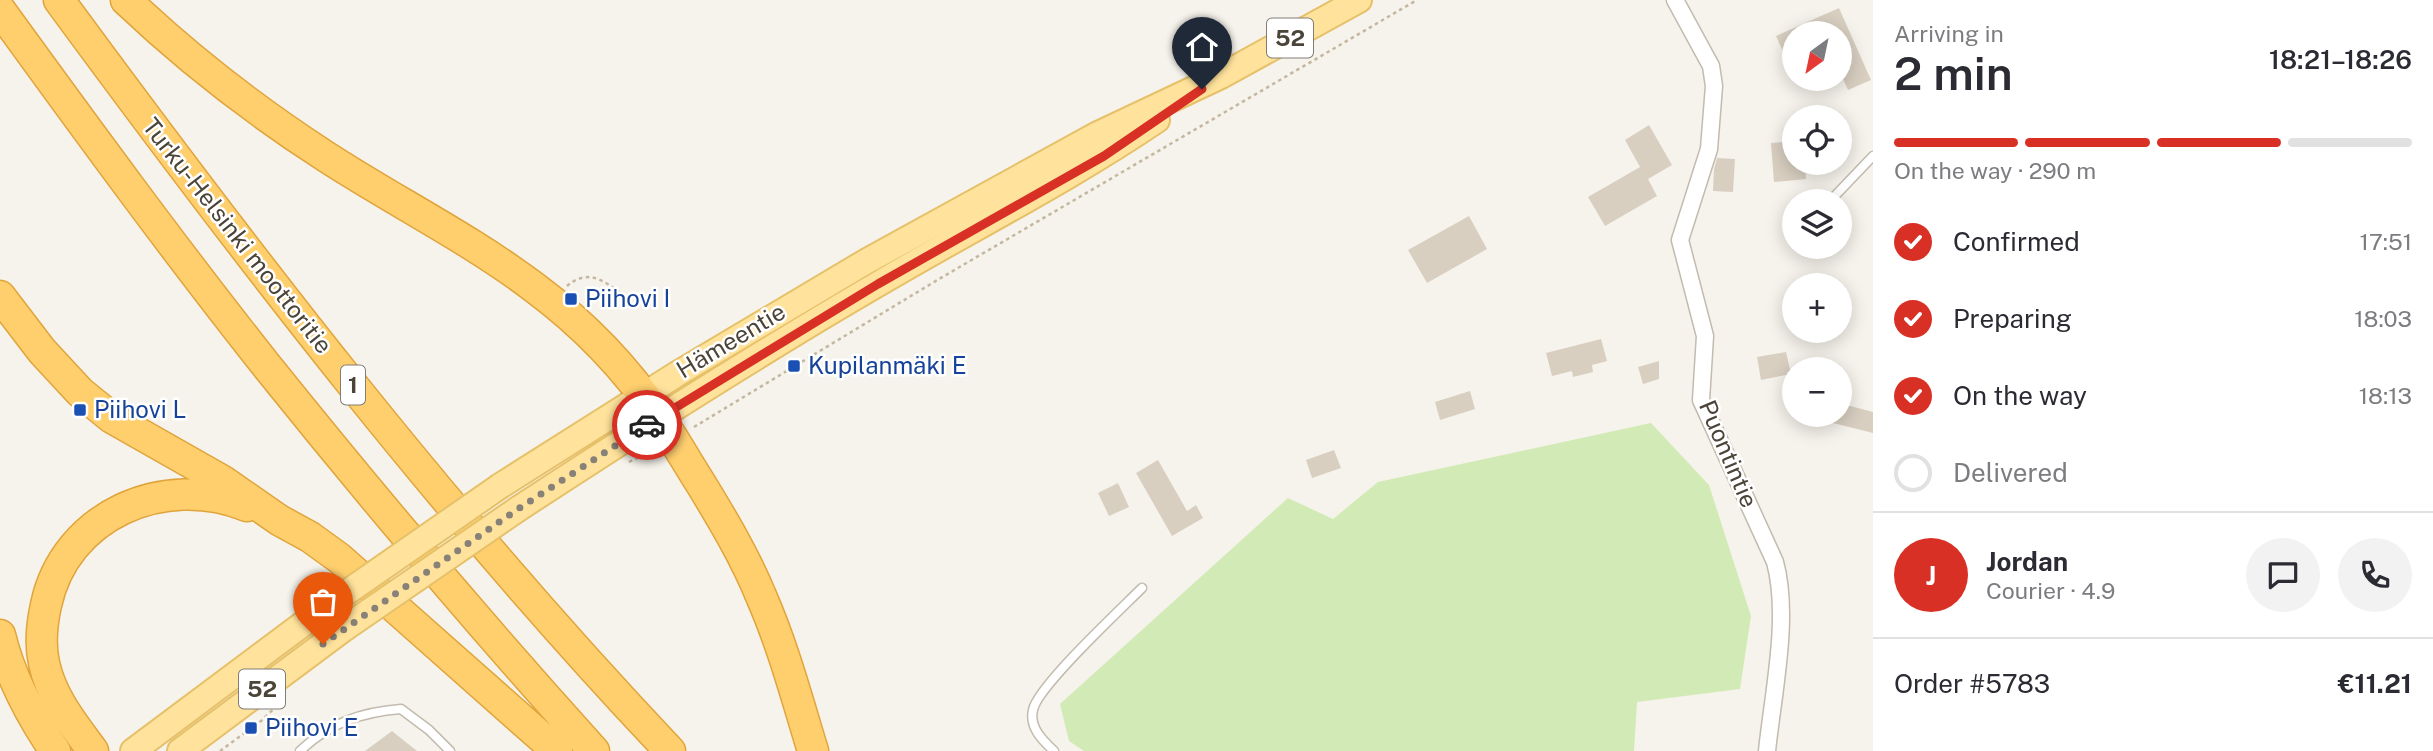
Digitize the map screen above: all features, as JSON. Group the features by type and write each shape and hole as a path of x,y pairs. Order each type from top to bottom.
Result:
{"highway":[{"name":"Turku-Helsinki moottoritie","path":"59,0 166,145 393,436 523,590 670,751"},
{"path":"125,0 150,24 253,107 325,156 501,263 538,290 622,370 658,417 727,527 761,594 782,650 813,751"},
{"name":"1","path":"0,10 125,181 267,365 492,637 594,751"},
{"path":"0,296 42,351 91,401 141,436 223,481 279,520"},
{"path":"93,751 62,710 48,678 43,654 44,615 51,587 56,573 73,547 93,527 118,509 166,495 195,495 232,500 310,537 339,558 557,751"},
{"path":"0,635 20,692 55,751"}],"main road":[{"name":"Hämeentie","path":"180,751 345,628 658,417 878,284 1104,156 1221,76 1359,0"},
{"name":"Hämeentie","path":"133,751 323,609 500,486 658,417"}],"street":[{"name":"Puontintie","path":"1675,0 1711,66 1714,86 1709,149 1680,240 1705,336 1701,400 1776,562 1781,584 1782,615 1768,751"}],"lane":[{"path":"1841,189 1873,156"},
{"path":"1054,751 1041,739 1034,724 1032,712 1037,699 1142,588"},
{"path":"300,751 336,725 370,712 401,709 429,730 450,751"}],"path":[{"path":"658,417 939,279 1417,0"},
{"path":"561,292 575,279 587,275 597,278 631,300"}],"green space":[{"path":"1651,423 1709,485 1751,616 1740,689 1637,702 1634,751 1084,751 1069,741 1060,704 1288,498 1333,519 1378,482"}],"building":[{"path":"1839,8 1845,21 1810,21"},
{"path":"1782,33 1782,49 1776,36"},
{"path":"1852,37 1871,80 1852,88"},
{"path":"1649,125 1672,165 1648,179 1657,196 1605,226 1588,197 1640,167 1625,140"},
{"path":"1782,142 1782,175 1806,175 1806,179 1774,182 1771,143"},
{"path":"1717,158 1735,159 1733,192 1713,191"},
{"path":"1469,216 1487,249 1427,283 1408,250"},
{"path":"1601,339 1607,361 1592,365 1593,372 1573,377 1572,371 1552,376 1546,353"},
{"path":"1786,352 1787,357 1782,357 1782,376 1761,380 1757,357"},
{"path":"1659,361 1659,379 1643,384 1638,367"},
{"path":"1470,391 1475,409 1440,420 1435,402"},
{"path":"1852,406 1873,412 1873,433 1849,427 1852,427"},
{"path":"1334,450 1341,468 1312,478 1306,460"},
{"path":"1158,460 1187,511 1196,505 1203,518 1172,536 1136,473"},
{"path":"1118,483 1129,507 1109,516 1098,493"},
{"path":"392,731 417,751 365,751"}],"way so far":[{"path":"323,644 518,509 647,425"}],"place":[{"name":"Piihovi I","path":"571,299"},
{"name":"Kupilanmäki E","path":"794,366"},
{"name":"Piihovi L","path":"80,410"},
{"name":"Piihovi E","path":"251,728"}],"route":[{"path":"647,425 878,284 1104,156 1202,89"}]}
